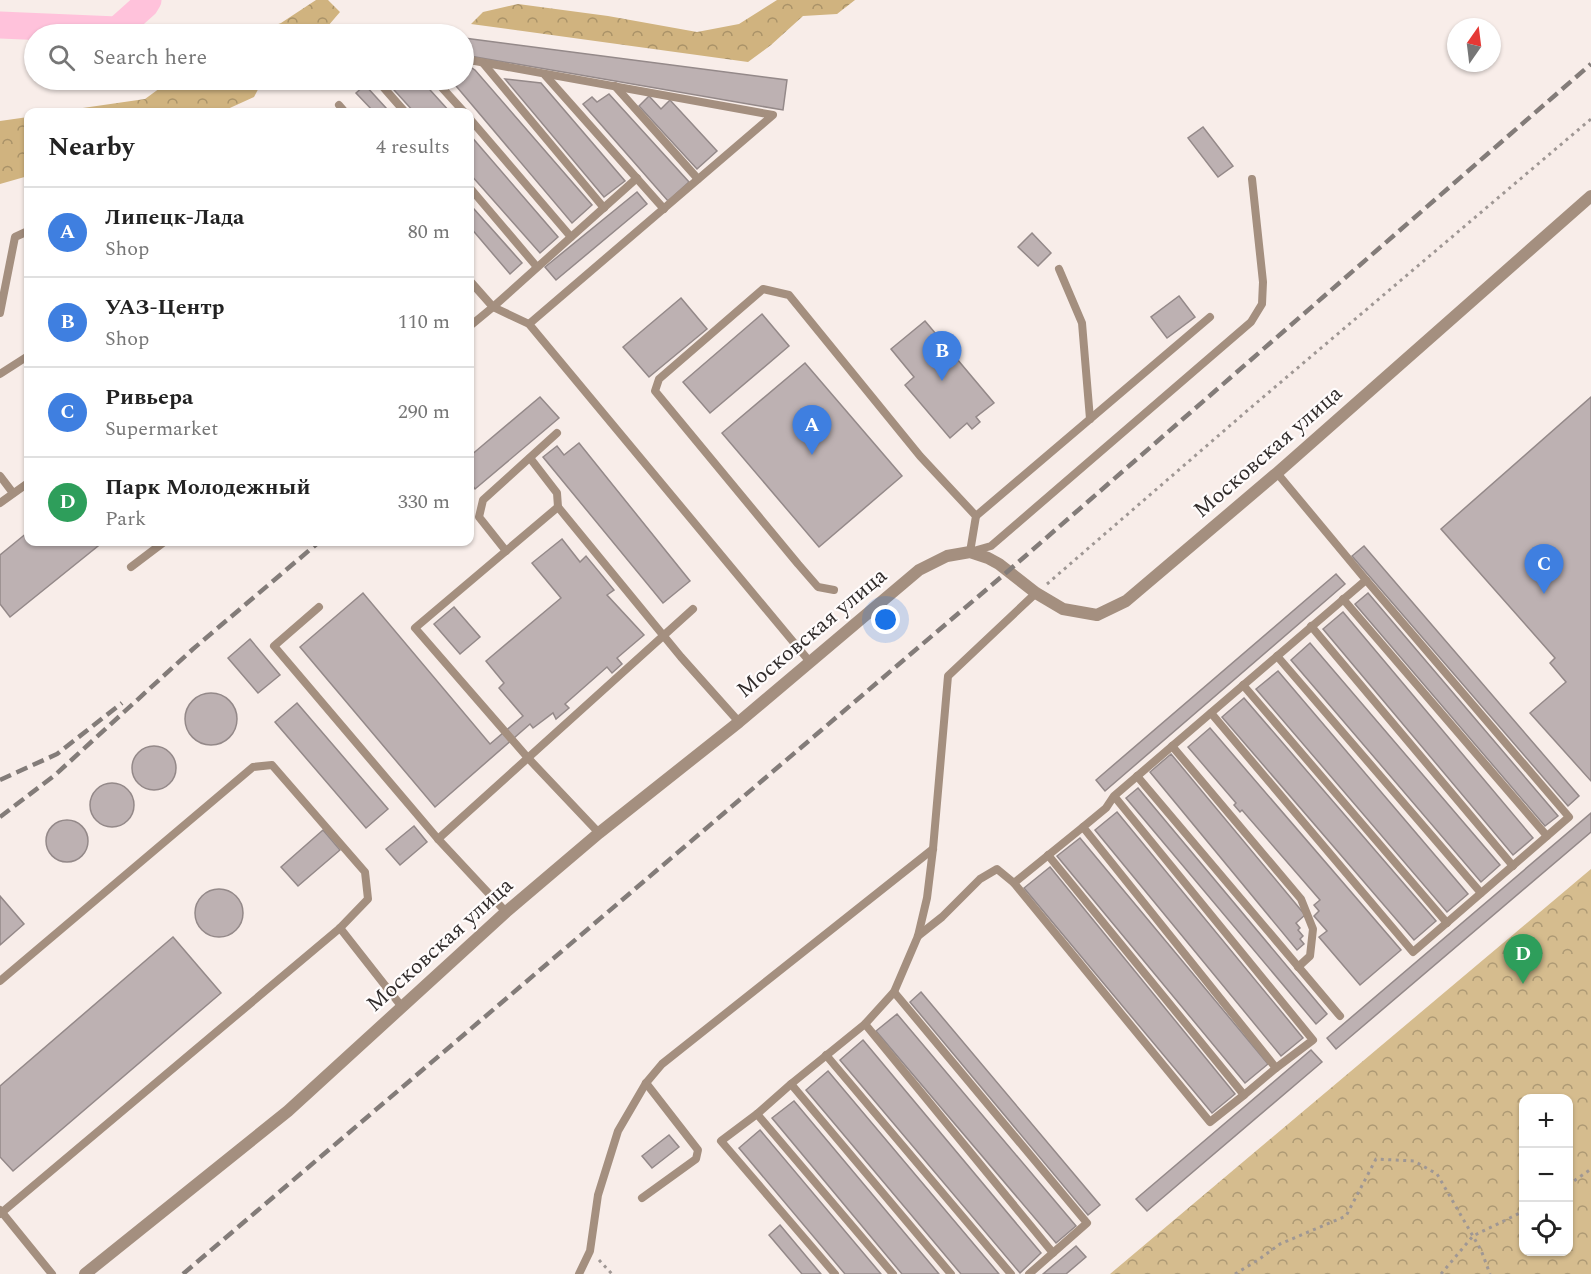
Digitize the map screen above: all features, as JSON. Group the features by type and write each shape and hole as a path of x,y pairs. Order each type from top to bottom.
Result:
{"street":[{"name":"Московская улица","path":"85,1274 288,1111 506,912 599,833 739,722 920,570 947,556 970,552 999,564 1036,593 1063,609 1096,615 1126,601 1277,473 1591,196"}],"lane":[{"path":"474,61 773,115 529,324"},
{"path":"483,63 604,208"},
{"path":"544,74 664,208"},
{"path":"615,86 698,179"},
{"path":"386,90 402,108"},
{"path":"444,90 460,108"},
{"path":"474,124 571,237"},
{"path":"474,323 637,178"},
{"path":"1210,317 976,516 970,552 991,546 1251,322 1262,304 1263,282 1252,179"},
{"path":"474,193 537,267"},
{"path":"0,313 15,237 24,233"},
{"path":"1059,269 1082,323 1090,419"},
{"path":"474,286 493,307 529,324 810,662"},
{"path":"834,590 818,587 655,391 659,379 763,289 789,294 920,456 976,516"},
{"path":"0,374 24,359"},
{"path":"506,551 479,517 483,500 557,433"},
{"path":"530,458 557,493 558,507 664,637 739,722"},
{"path":"1210,712 1413,952 1569,817 1277,473"},
{"path":"0,476 13,493"},
{"path":"0,503 24,486"},
{"path":"558,507 416,628 528,758 599,833"},
{"path":"130,567 159,546"},
{"path":"1014,883 1106,808 1114,796 1366,580"},
{"path":"835,1274 722,1141 865,1024 894,992 918,936 927,897 948,676 1036,593"},
{"path":"1343,599 1547,836"},
{"path":"319,607 274,646 438,839 506,912"},
{"path":"438,839 693,609"},
{"path":"1311,626 1513,866"},
{"path":"1277,656 1481,893"},
{"path":"1243,685 1447,923"},
{"path":"1172,746 1301,899 1313,929 1310,956 1298,967"},
{"path":"0,981 253,766 272,765 365,872 368,899 340,928 1,1212 52,1274"},
{"path":"1137,776 1340,1016"},
{"path":"918,936 942,917 980,879 997,869 1014,883 1210,1122 1313,1040 1114,796"},
{"path":"1083,827 1276,1068"},
{"path":"579,1274 590,1251 598,1195 618,1131 646,1083 662,1064 933,849"},
{"path":"1048,855 1244,1095"},
{"path":"340,928 402,1006"},
{"path":"894,992 1087,1223 1029,1274"},
{"path":"865,1024 1053,1253"},
{"path":"826,1055 1011,1274"},
{"path":"642,1198 696,1159 698,1150 646,1083"},
{"path":"791,1084 951,1274"},
{"path":"757,1114 892,1274"}],"path":[{"path":"1036,593 1591,119"},
{"path":"1235,1274 1280,1244 1346,1216 1376,1159 1414,1161 1437,1174 1481,1250 1490,1274"},
{"path":"1573,1182 1591,1169"},
{"path":"1442,1274 1473,1236 1519,1213"},
{"path":"590,1251 612,1274"}],"green space":[{"path":"316,0 328,0 340,12 330,24 278,24"},
{"path":"777,0 855,0 837,14 803,16 748,62 471,24 483,12 518,4 608,16 697,32 739,24"},
{"path":"157,90 258,90 254,97 230,108 83,108 145,99"},
{"path":"24,118 24,177 0,184 0,121"},
{"path":"1591,869 1591,1274 1110,1274"}],"building":[{"path":"474,39 787,80 783,110 474,57"},
{"path":"474,69 592,205 572,223 459,90 474,90"},
{"path":"505,79 541,83 625,181 604,197"},
{"path":"359,90 370,90 386,108 370,108 356,93"},
{"path":"394,90 430,90 446,108 410,108"},
{"path":"609,94 689,182 668,201 583,104 592,97 597,102"},
{"path":"649,96 661,109 670,100 717,151 697,169 639,106"},
{"path":"1203,127 1233,166 1218,177 1188,138"},
{"path":"474,140 558,237 540,253 474,179"},
{"path":"637,192 647,204 556,280 545,267"},
{"path":"474,209 522,263 510,274 474,232"},
{"path":"1032,233 1051,253 1038,266 1018,247"},
{"path":"1179,296 1195,317 1167,338 1151,317"},
{"path":"681,298 707,329 649,377 623,347"},
{"path":"762,314 789,346 710,413 683,382"},
{"path":"925,321 994,403 976,417 980,422 972,429 967,423 950,438 905,385 914,377 891,349"},
{"path":"805,363 902,476 819,547 722,433"},
{"path":"540,397 559,418 475,489 474,453"},
{"path":"1591,397 1591,781 1530,713 1566,682 1550,663 1555,658 1441,529"},
{"path":"579,443 690,581 663,603 543,457 557,446 564,455"},
{"path":"24,535 24,546 98,546 10,617 0,604 0,555"},
{"path":"562,539 580,562 586,556 614,590 607,595 644,635 617,658 622,664 612,673 607,667 565,704 569,708 556,719 553,713 533,728 530,724 435,807 300,647 363,593 490,744 523,716 499,688 504,683 486,661 561,598 532,563"},
{"path":"1364,546 1579,796 1568,806 1352,556"},
{"path":"1336,574 1345,584 1105,791 1096,780"},
{"path":"1368,593 1558,816 1545,826 1355,604"},
{"path":"454,607 480,637 460,654 434,624"},
{"path":"1343,612 1533,838 1513,855 1323,629"},
{"path":"250,639 280,675 258,693 228,658"},
{"path":"1310,643 1500,865 1481,882 1291,660"},
{"path":"1278,671 1468,894 1447,912 1256,689"},
{"path":"206,693 216,693 230,700 237,719 230,738 216,745 206,745 196,741 189,734 185,724 185,714 189,704 196,697"},
{"path":"1244,698 1436,921 1414,940 1222,717"},
{"path":"297,703 388,809 366,828 275,722"},
{"path":"1210,728 1401,950 1360,985 1319,937 1327,931 1314,916 1319,911 1314,905 1320,900 1242,810 1240,812 1234,805 1236,803 1188,747"},
{"path":"154,746 170,752 176,768 170,784 154,790 138,784 132,768 138,752"},
{"path":"1171,754 1305,915 1296,923 1303,936 1300,939 1304,944 1297,950 1150,772"},
{"path":"112,783 121,784 128,789 133,796 133,814 128,821 121,826 112,827 103,826 96,821 91,814 90,805 91,796 96,789 103,784"},
{"path":"1138,788 1327,1014 1316,1024 1126,798"},
{"path":"1117,812 1303,1038 1281,1056 1095,830"},
{"path":"1591,813 1591,832 1336,1049 1327,1038"},
{"path":"67,820 75,821 82,826 87,833 87,849 82,856 75,861 67,862 59,861 52,856 47,849 46,841 47,833 52,826 59,821"},
{"path":"414,826 427,842 400,865 386,849"},
{"path":"323,830 340,850 298,886 281,867"},
{"path":"1080,838 1268,1064 1245,1083 1057,856"},
{"path":"1050,867 1235,1094 1212,1113 1024,888"},
{"path":"214,889 224,889 236,896 243,908 243,918 236,930 224,937 214,937 199,926 195,918 195,908 206,893"},
{"path":"0,896 24,924 0,945"},
{"path":"173,937 221,993 13,1171 0,1157 0,1086"},
{"path":"921,992 1100,1205 1088,1215 910,1002"},
{"path":"897,1014 1076,1226 1056,1243 876,1031"},
{"path":"863,1040 1041,1253 1020,1273 840,1060"},
{"path":"1311,1050 1322,1062 1147,1211 1136,1199"},
{"path":"828,1071 999,1274 961,1274 806,1090"},
{"path":"794,1101 939,1274 902,1274 772,1118"},
{"path":"760,1130 881,1274 845,1274 739,1148"},
{"path":"669,1135 679,1147 652,1168 642,1156"},
{"path":"780,1225 821,1274 802,1274 769,1235"},
{"path":"1076,1246 1086,1257 1066,1274 1043,1274"}],"waterway":[{"path":"124,24 148,0"},
{"path":"0,25 24,26"}],"railway":[{"path":"183,1274 1007,572 1591,64"},
{"path":"0,817 55,775 193,649 314,546"},
{"path":"0,780 57,754 122,703"}],"place":[{"name":"УАЗ-Центр","path":"942,381"},
{"name":"Липецк-Лада","path":"812,455"},
{"name":"Ривьера","path":"1544,594"},
{"name":"Парк Молодежный","path":"1523,984"}]}
